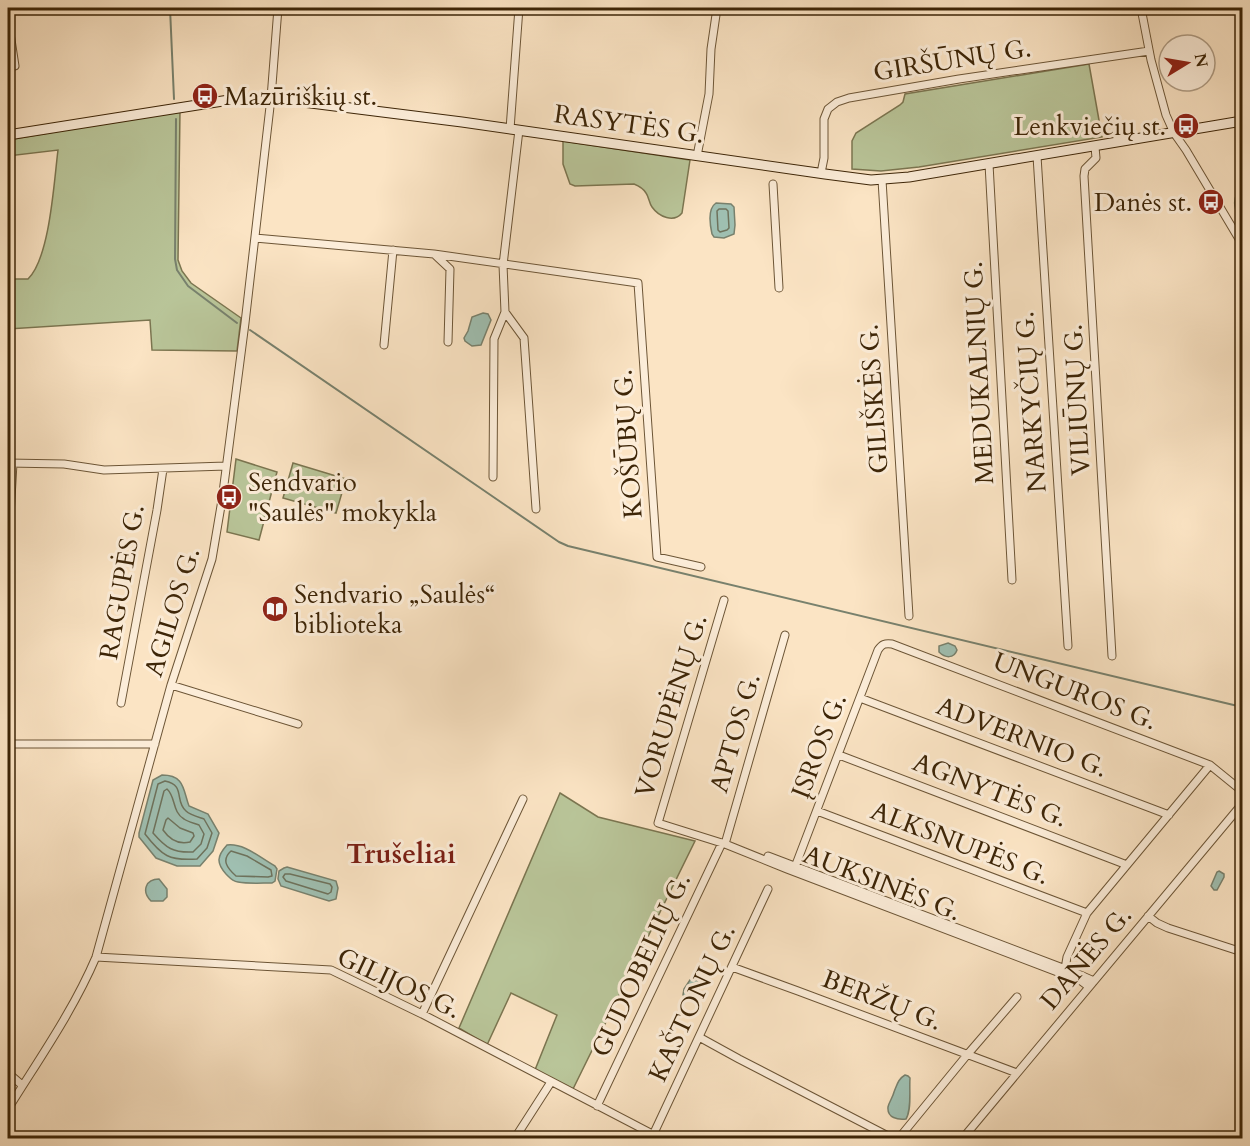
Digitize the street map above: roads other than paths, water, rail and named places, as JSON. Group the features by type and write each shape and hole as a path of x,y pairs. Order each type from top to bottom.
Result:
{"main road":[{"name":"RASYTĖS G.","path":"8,135 229,100 271,98 882,180 1095,147 1242,121"}],"street":[{"name":"AGILOS G.","path":"8,1108 69,1014 96,957 171,685 212,559 245,323 271,98 278,8"},
{"path":"493,477 494,339 505,312 503,265 515,129 519,8"},
{"path":"697,156 709,94 711,49 717,8"},
{"path":"1141,8 1149,51 1166,115 1174,133 1242,244"},
{"path":"8,20 15,66 8,68"},
{"name":"GIRŠŪNŲ G.","path":"821,173 824,158 824,119 828,109 837,102 959,79 1149,51"},
{"name":"VILIŪNŲ G.","path":"1095,147 1096,158 1085,169 1084,176 1112,656"},
{"name":"NARKYČIŲ G.","path":"1037,156 1068,646"},
{"name":"MEDUKALNIŲ G.","path":"989,164 1012,580"},
{"name":"GILIŠKĖS G.","path":"882,180 909,616"},
{"path":"772,184 779,288"},
{"path":"255,238 434,254 503,265"},
{"path":"384,345 393,250"},
{"path":"434,254 450,268 448,342"},
{"name":"KOŠŪBŲ G.","path":"503,265 638,284 657,557 701,567"},
{"path":"505,312 524,338 536,509"},
{"path":"8,552 10,463 64,464 104,470 226,466"},
{"name":"RAGUPĖS G.","path":"121,703 163,469"},
{"name":"VORUPĖNŲ G.","path":"657,823 724,600"},
{"name":"APTOS G.","path":"723,843 785,635"},
{"name":"ĮSROS G.","path":"795,867 878,650 885,643"},
{"name":"UNGUROS G.","path":"885,643 1210,765 1242,791"},
{"path":"171,685 298,724"},
{"name":"ADVERNIO G.","path":"860,698 1169,815"},
{"path":"8,744 155,744"},
{"name":"AGNYTĖS G.","path":"839,755 1127,864"},
{"path":"1065,969 1067,957 1087,913 1210,765"},
{"path":"422,1014 523,799"},
{"name":"DANĖS G.","path":"963,1138 1242,804"},
{"name":"ALKSNUPĖS G.","path":"817,811 1087,913"},
{"name":"AUKSINĖS G.","path":"657,823 723,843 1092,984"},
{"name":"GUDOBELIŲ G.","path":"597,1106 723,843"},
{"path":"768,856 1065,969 1092,984"},
{"name":"KAŠTONŲ G.","path":"656,1137 699,1037 768,889"},
{"path":"1148,916 1168,928 1242,952"},
{"name":"GILIJOS G.","path":"96,957 332,970 422,1014 656,1137"},
{"name":"BERŽŲ G.","path":"732,967 1017,1073"},
{"path":"899,1138 1017,997"},
{"path":"699,1037 892,1138"},
{"path":"8,1073 22,1085"},
{"path":"515,1138 551,1082"}],"water":[{"path":"1242,188 1242,225 1236,211 1235,201"},
{"path":"716,203 731,204 734,207 734,234 724,238 714,237 712,234 710,213"},
{"path":"483,313 488,314 491,320 481,345 472,346 464,338 472,317"},
{"path":"948,643 955,646 957,650 949,657 939,652 939,646"},
{"path":"162,775 175,778 182,784 189,806 208,814 219,833 213,851 200,866 177,866 156,858 139,837 153,780"},
{"path":"227,845 240,846 275,866 277,869 275,881 251,883 231,879 219,863 221,853"},
{"path":"287,867 336,881 338,888 336,899 329,901 281,886 278,879 279,871"},
{"path":"1219,871 1224,874 1224,877 1217,890 1214,890 1211,886"},
{"path":"159,879 167,889 167,897 163,901 151,901 146,893 146,886 151,881"},
{"path":"693,979 698,981 699,989 695,999 690,1001 683,995 684,989"},
{"path":"905,1075 910,1078 909,1110 906,1119 894,1118 889,1114 888,1107 898,1082"}],"waterway":[{"path":"170,8 174,99"},
{"path":"176,119 175,259 177,270 188,286 237,323"},
{"path":"250,330 568,546 1242,707"}],"place":[{"name":"Mazūriškių st.","path":"205,96"},
{"name":"Lenkviečių st.","path":"1186,126"},
{"name":"Danės st.","path":"1211,202"},
{"name":"Sendvario \"Saulės\" mokykla","path":"229,497"},
{"name":"Sendvario „Saulės“ biblioteka","path":"275,609"}],"district":[{"name":"Trušeliai","path":"401,854"}]}
